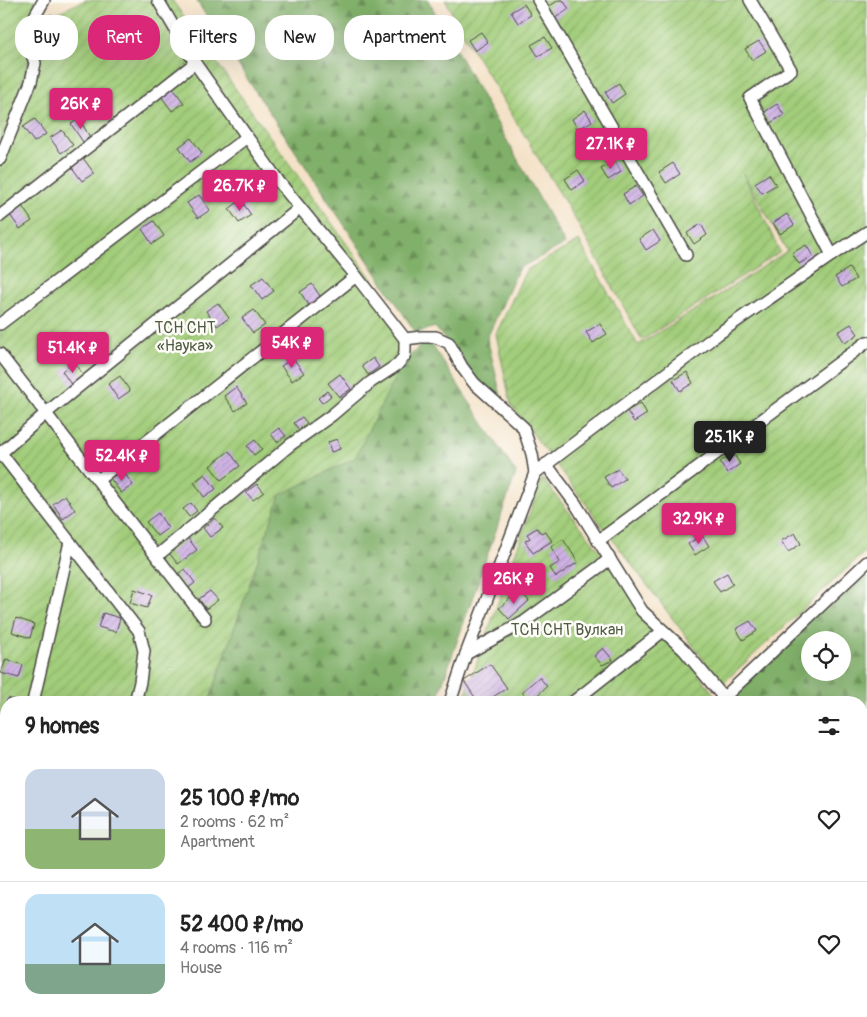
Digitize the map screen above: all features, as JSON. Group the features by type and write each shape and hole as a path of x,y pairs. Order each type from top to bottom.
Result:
{"street":[{"path":"0,158 32,82 35,63 28,43 35,16 44,0"},
{"path":"157,556 290,445 332,415 371,382 397,365 404,357 405,352 405,339 279,182 195,63 158,0"},
{"path":"538,0 686,255"},
{"path":"750,0 790,70 750,98 832,255"},
{"path":"0,216 195,63"},
{"path":"0,324 247,137"},
{"path":"136,696 144,651 140,631 0,454 46,412 300,208"},
{"path":"535,473 718,334 867,232"},
{"path":"98,480 356,276"},
{"path":"405,339 436,336 448,343 474,383 523,427 532,454 535,473 466,654 452,696"},
{"path":"598,541 867,342"},
{"path":"0,354 205,619"},
{"path":"546,464 575,503 642,611 684,650 718,696"},
{"path":"34,696 70,542"},
{"path":"466,654 524,622 610,559"},
{"path":"727,696 867,562"},
{"path":"580,696 663,630"}],"green space":[{"path":"0,0 48,0 43,15 15,15 15,60 29,60 0,151"},
{"name":"ТСН СНТ «Наука»","path":"86,0 172,0 183,15 170,15 170,60 215,60 389,303 402,363 355,458 280,495 211,696 0,696 0,158 30,60 78,60 78,15 52,15"},
{"path":"196,0 428,0 436,15 344,15 344,60 462,60 565,244 519,268 487,338 506,416 435,327 416,333 235,60 255,60 255,15 206,15"},
{"path":"445,0 867,0 867,550 722,684 511,405 496,334 526,270 579,241 638,345 787,251 743,173 780,252 642,340 574,217 469,44 464,35 464,15 453,15"},
{"path":"428,339 516,473 438,696 211,696 280,495 355,458 402,363"},
{"name":"ТСН СНТ Вулкан","path":"542,478 714,696 465,696"},
{"path":"867,562 867,696 730,696"}],"building":[{"path":"559,0 563,0 569,9 555,18 548,7"},
{"path":"524,4 531,15 518,23 511,12"},
{"path":"481,32 488,42 475,51 468,40"},
{"path":"545,37 552,48 538,56 531,45"},
{"path":"759,41 766,51 752,60 745,49"},
{"path":"619,83 625,94 612,103 605,92"},
{"path":"173,88 184,103 172,111 161,96"},
{"path":"777,104 784,115 770,123 763,113"},
{"path":"585,110 592,121 578,130 572,119"},
{"path":"35,119 46,134 34,142 23,127"},
{"path":"79,119 90,137 83,142 71,124"},
{"path":"62,130 73,145 61,153 50,138"},
{"path":"599,135 606,146 592,154 586,143"},
{"path":"191,138 202,153 190,162 179,147"},
{"path":"83,158 94,173 82,181 71,166"},
{"path":"615,161 621,172 608,180 601,169"},
{"path":"673,163 680,174 666,183 659,172"},
{"path":"578,170 585,181 572,190 565,179"},
{"path":"769,174 776,185 762,193 755,183"},
{"path":"636,186 643,196 629,205 623,194"},
{"path":"199,195 210,210 198,218 187,203"},
{"path":"241,200 251,215 239,223 229,209"},
{"path":"22,206 32,221 20,229 10,215"},
{"path":"787,214 794,225 780,234 773,223"},
{"path":"154,221 164,236 152,244 142,229"},
{"path":"701,224 707,235 694,244 687,233"},
{"path":"653,230 660,241 646,250 639,239"},
{"path":"806,245 813,256 799,264 792,253"},
{"path":"849,268 856,279 842,287 835,277"},
{"path":"263,277 274,291 262,300 251,285"},
{"path":"312,284 322,299 310,307 300,292"},
{"path":"218,303 229,318 217,326 206,311"},
{"path":"254,310 265,325 253,333 242,318"},
{"path":"600,324 607,334 593,343 586,332"},
{"path":"851,324 858,334 845,343 838,332"},
{"path":"293,358 304,373 292,381 281,366"},
{"path":"373,358 379,367 368,375 362,366"},
{"path":"74,362 84,377 72,386 62,371"},
{"path":"687,372 693,383 680,391 673,380"},
{"path":"340,374 351,389 339,397 328,383"},
{"path":"120,376 130,391 118,399 108,384"},
{"path":"236,387 247,403 235,411 224,396"},
{"path":"327,391 331,396 322,403 318,398"},
{"path":"641,403 647,414 634,422 627,411"},
{"path":"302,417 307,423 299,430 294,423"},
{"path":"279,428 286,436 277,442 271,434"},
{"path":"337,439 340,449 331,452 328,442"},
{"path":"255,440 262,449 254,455 247,446"},
{"path":"229,451 240,466 221,480 210,466"},
{"path":"733,453 740,464 727,473 720,462"},
{"path":"618,469 625,479 611,488 604,477"},
{"path":"122,470 133,485 121,493 110,478"},
{"path":"205,474 216,489 204,497 194,482"},
{"path":"257,484 264,492 253,500 246,492"},
{"path":"65,495 75,510 63,519 53,504"},
{"path":"191,503 197,511 189,517 183,509"},
{"path":"158,513 168,528 157,536 146,522"},
{"path":"215,518 223,528 210,537 203,528"},
{"path":"537,528 541,533 545,531 552,541 533,553 525,541 530,538 527,534"},
{"path":"795,533 801,544 788,552 781,541"},
{"path":"702,535 709,546 695,555 688,544"},
{"path":"188,538 197,550 178,564 169,553"},
{"path":"563,539 578,562 556,577 550,568 560,562 551,547"},
{"path":"185,569 195,583 187,589 176,575"},
{"path":"727,573 733,584 720,592 713,581"},
{"path":"134,589 152,595 147,608 130,603"},
{"path":"520,590 529,601 509,619 499,608"},
{"path":"210,591 218,600 206,609 199,599"},
{"path":"103,613 120,618 116,632 98,627"},
{"path":"16,618 34,624 30,638 12,632"},
{"path":"750,621 757,631 743,640 736,629"},
{"path":"603,648 613,660 602,665 594,656"},
{"path":"6,659 23,665 19,678 1,673"},
{"path":"490,664 507,688 494,696 474,696 464,681"},
{"path":"539,677 547,686 536,696 525,696 522,692"}]}
